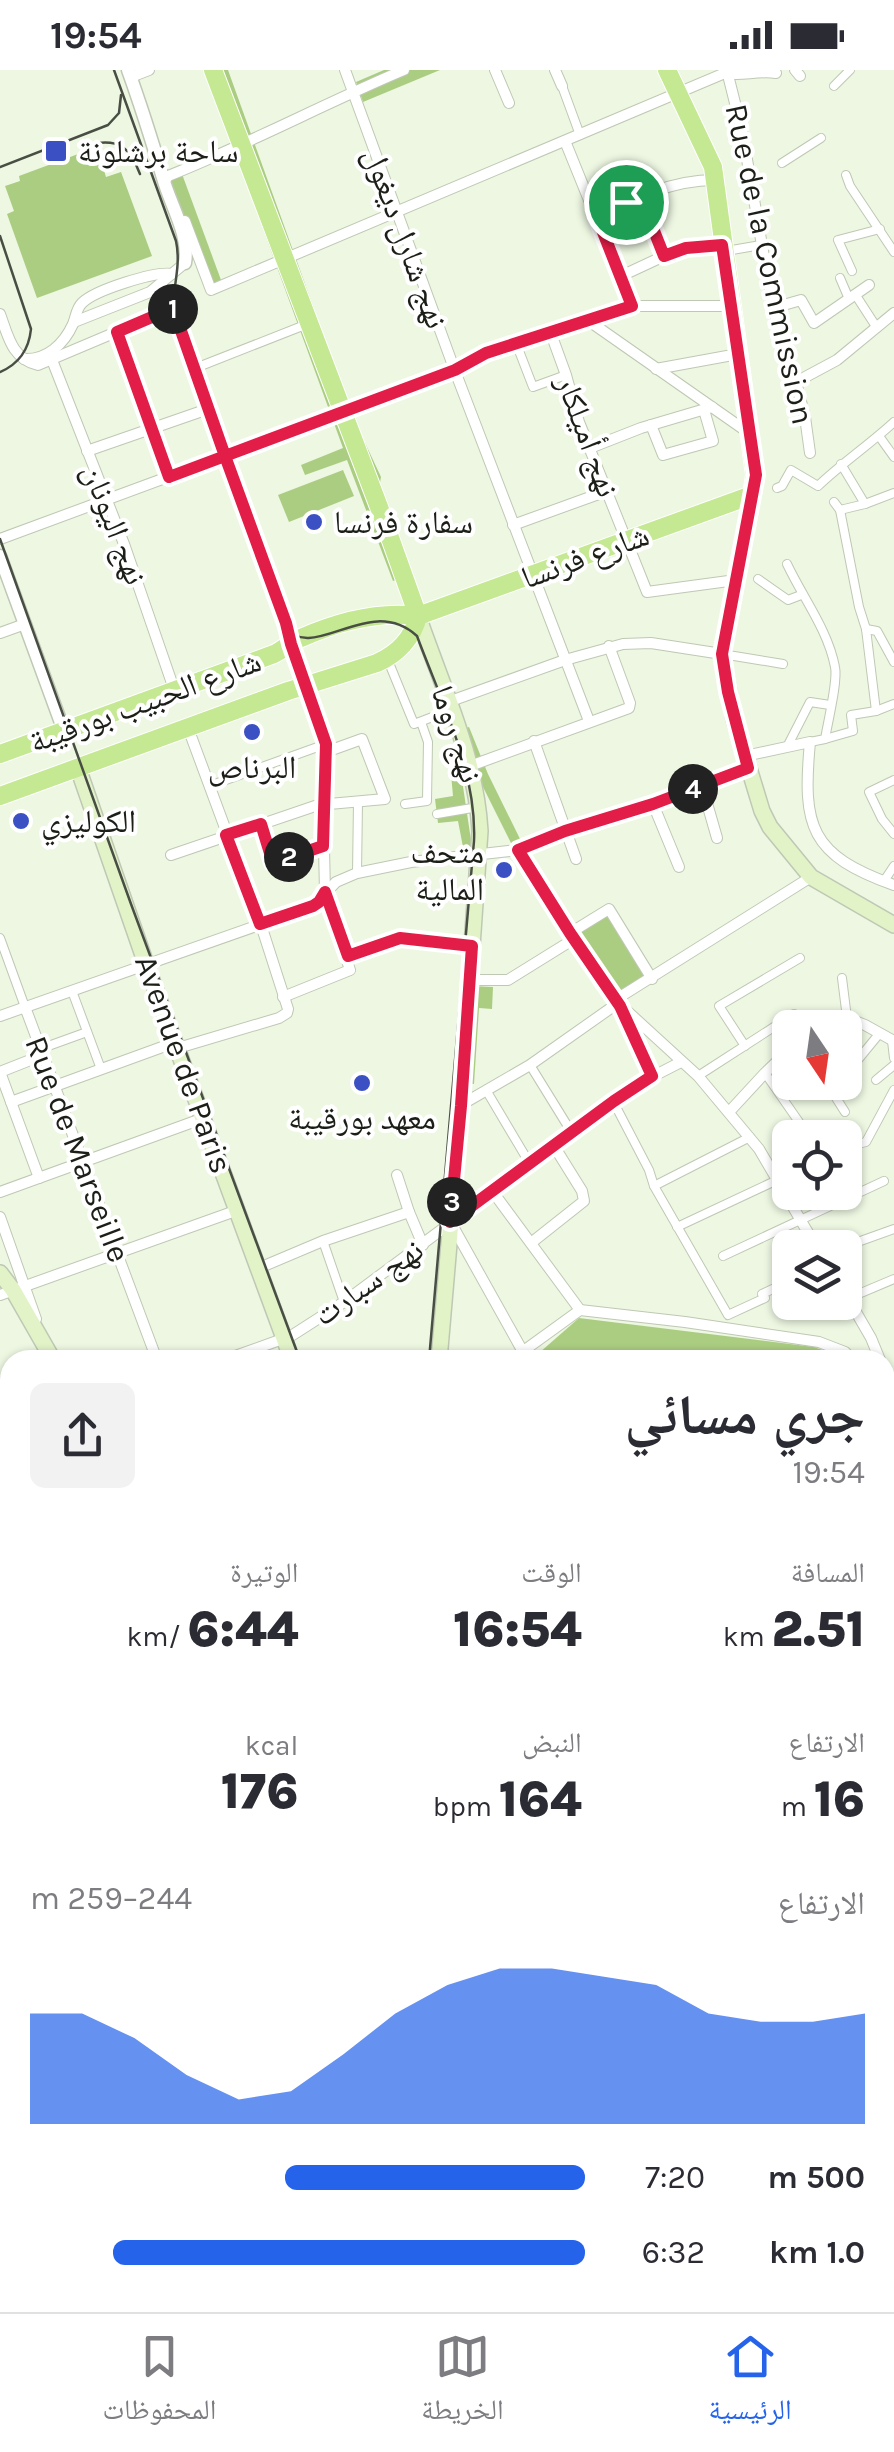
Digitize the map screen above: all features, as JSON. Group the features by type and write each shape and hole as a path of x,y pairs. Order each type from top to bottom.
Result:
{"main road":[{"path":"214,70 418,616 413,632 387,658"},
{"path":"667,70 710,159 756,475 757,492 722,654 728,692 770,827 811,877 894,924"},
{"name":"شارع فرنسا","path":"418,616 757,492"},
{"name":"شارع الحبيب بورقيبة","path":"0,754 274,654 290,639 357,619 388,614 418,616"},
{"name":"نهج روما","path":"418,616 470,766 478,808 470,980 440,1350"},
{"name":"شارع الحبيب بورقيبة","path":"0,796 387,658"},
{"name":"Avenue de Paris","path":"78,768 288,1350"},
{"path":"0,1273 48,1350"}],"street":[{"path":"74,322 150,292 185,262 185,243 129,73 149,70"},
{"name":"نهج شارل ديغول","path":"345,70 589,721"},
{"path":"163,178 404,70"},
{"path":"495,70 509,104"},
{"path":"555,70 580,135"},
{"path":"834,86 850,70"},
{"path":"163,178 169,178 211,290 678,92 730,73 776,73"},
{"name":"Rue de la Commission","path":"730,73 773,308 805,417 810,453"},
{"path":"782,163 821,138"},
{"path":"565,142 632,306"},
{"path":"846,174 894,252"},
{"path":"597,217 682,182 714,180"},
{"path":"641,198 664,256"},
{"path":"852,271 838,240 880,229"},
{"path":"619,277 686,248 761,245"},
{"path":"22,359 35,359 56,349 74,322 79,306 91,296 158,274 172,274"},
{"path":"840,278 877,328"},
{"path":"773,308 800,300 814,323 869,285"},
{"path":"0,539 343,413 455,370 486,353 586,319 632,306 730,306"},
{"path":"0,314 22,359 38,365 173,308 326,748 325,892 351,966 348,972 283,998"},
{"path":"796,382 837,360 894,313"},
{"path":"586,319 708,408 750,433"},
{"path":"194,368 310,323"},
{"name":"نهج أميلكار","path":"550,331 579,422 647,592 736,580"},
{"path":"117,332 169,477"},
{"path":"516,343 534,387 566,375"},
{"path":"656,369 738,354"},
{"name":"نهج اليونان","path":"52,360 174,689"},
{"path":"590,448 708,408"},
{"path":"651,425 662,455 713,441 708,408"},
{"path":"87,451 208,409"},
{"path":"777,488 781,488 792,470 818,486 894,422"},
{"path":"879,436 894,458"},
{"path":"841,464 865,504"},
{"path":"513,525 606,491"},
{"path":"876,711 866,629 837,506 865,504 894,494"},
{"path":"0,556 64,731"},
{"path":"787,564 823,631 836,670 825,738"},
{"path":"758,579 788,600 801,595"},
{"path":"0,633 25,624"},
{"path":"866,629 877,631 894,662"},
{"path":"387,658 414,724 449,706 609,646 636,642 783,664"},
{"path":"470,766 630,706 609,646"},
{"path":"788,745 810,702 830,704"},
{"path":"0,1016 313,906 336,882 357,873 411,862 518,850 702,786 788,745 853,732 851,715 894,704"},
{"path":"404,804 427,801 428,742 420,722"},
{"path":"11,1102 101,1069 287,1013 260,924 188,728"},
{"path":"170,855 323,805 384,799 362,739 209,786"},
{"path":"534,741 576,859"},
{"path":"810,742 809,811 814,831 831,854 857,870 889,883 894,866"},
{"path":"894,792 890,783 869,792 894,834"},
{"path":"702,786 717,838"},
{"path":"427,798 438,801 439,814 478,808"},
{"path":"357,873 358,802"},
{"path":"653,804 680,866"},
{"path":"261,824 273,863 323,846"},
{"path":"518,850 618,1003 652,1076"},
{"path":"461,1106 530,1065 652,979 811,877"},
{"path":"470,980 508,980 609,909 652,979"},
{"name":"Rue de Marseille","path":"0,938 153,1350"},
{"path":"348,956 400,938 472,946"},
{"path":"744,1046 719,1006 800,958"},
{"path":"842,978 846,1010"},
{"path":"72,990 101,1069"},
{"path":"618,1003 698,1076 750,1137 772,1171"},
{"path":"862,1026 893,1041 894,1061 876,1080"},
{"path":"698,1076 772,1028"},
{"path":"39,1178 0,1072 88,1032"},
{"path":"862,1055 879,1034"},
{"name":"نهج سبارت","path":"253,1350 284,1339 344,1302 614,1101 681,1062"},
{"path":"530,1065 572,1133"},
{"path":"730,1112 772,1066"},
{"path":"765,1073 798,1120"},
{"path":"486,1090 530,1164"},
{"path":"862,1143 894,1090"},
{"path":"837,1100 845,1112"},
{"path":"614,1101 654,1186 728,1315 765,1298 762,1294 772,1289"},
{"path":"0,1192 204,1118"},
{"path":"654,1186 750,1137"},
{"path":"531,1243 584,1200 554,1146"},
{"path":"397,1175 422,1245"},
{"path":"723,1256 884,1180"},
{"path":"677,1227 772,1183"},
{"path":"493,1192 580,1310"},
{"path":"0,1216 13,1290 238,1210"},
{"path":"796,1210 807,1230"},
{"path":"259,1268 409,1212"},
{"path":"450,1222 522,1350 580,1310 819,1342 841,1350"},
{"path":"862,1240 894,1229"},
{"path":"323,1241 344,1302"},
{"path":"862,1290 894,1278"},
{"path":"859,1320 875,1350"}],"green space":[{"path":"205,70 228,70 353,417 381,477 378,494 412,574 393,581 347,460 305,475 301,465 343,448"},
{"path":"384,70 440,70 363,102 356,82"},
{"name":"ساحة برشلونة","path":"97,147 106,177 121,172 152,256 37,298 7,214 14,211 5,186 20,181 19,176"},
{"path":"182,174 221,280 208,285 169,179"},
{"path":"343,470 354,496 289,522 278,495"},
{"path":"469,727 522,843 513,847 479,779 461,730"},
{"path":"461,773 472,847 463,847 458,821 438,823 435,799 453,796 451,774"},
{"path":"608,912 649,978 615,999 574,934"},
{"path":"471,986 493,987 492,1009 479,1008 474,1084 465,1083"},
{"path":"579,1318 822,1350 542,1350"}],"tram line":[{"path":"114,70 176,241 178,265 172,311 175,335 283,626 296,636 310,638 380,621 398,625 417,636 464,763 474,841 430,1350"},
{"path":"0,167 108,125 119,113 121,95"},
{"path":"91,144 109,142 123,147 140,174"},
{"path":"0,236 31,329 22,355 0,372"},
{"path":"0,539 296,1350"}],"place":[{"name":"ساحة برشلونة","path":"56,151"},
{"name":"سفارة فرنسا","path":"314,522"},
{"name":"البرناص","path":"252,732"},
{"name":"الكوليزي","path":"21,821"},
{"name":"متحف المالية","path":"504,870"},
{"name":"معهد بورقيبة","path":"362,1083"}],"route":[{"path":"626,202 597,217 632,306 486,353 455,370 225,456 173,308 117,332 169,477 225,456 326,744 323,846 273,863 261,824 226,835 260,924 313,906 325,892 348,956 400,938 472,946 450,1222 652,1076 620,1006 518,850 748,768 722,654 756,475 722,245 686,248 664,256 641,198 626,202"}]}
